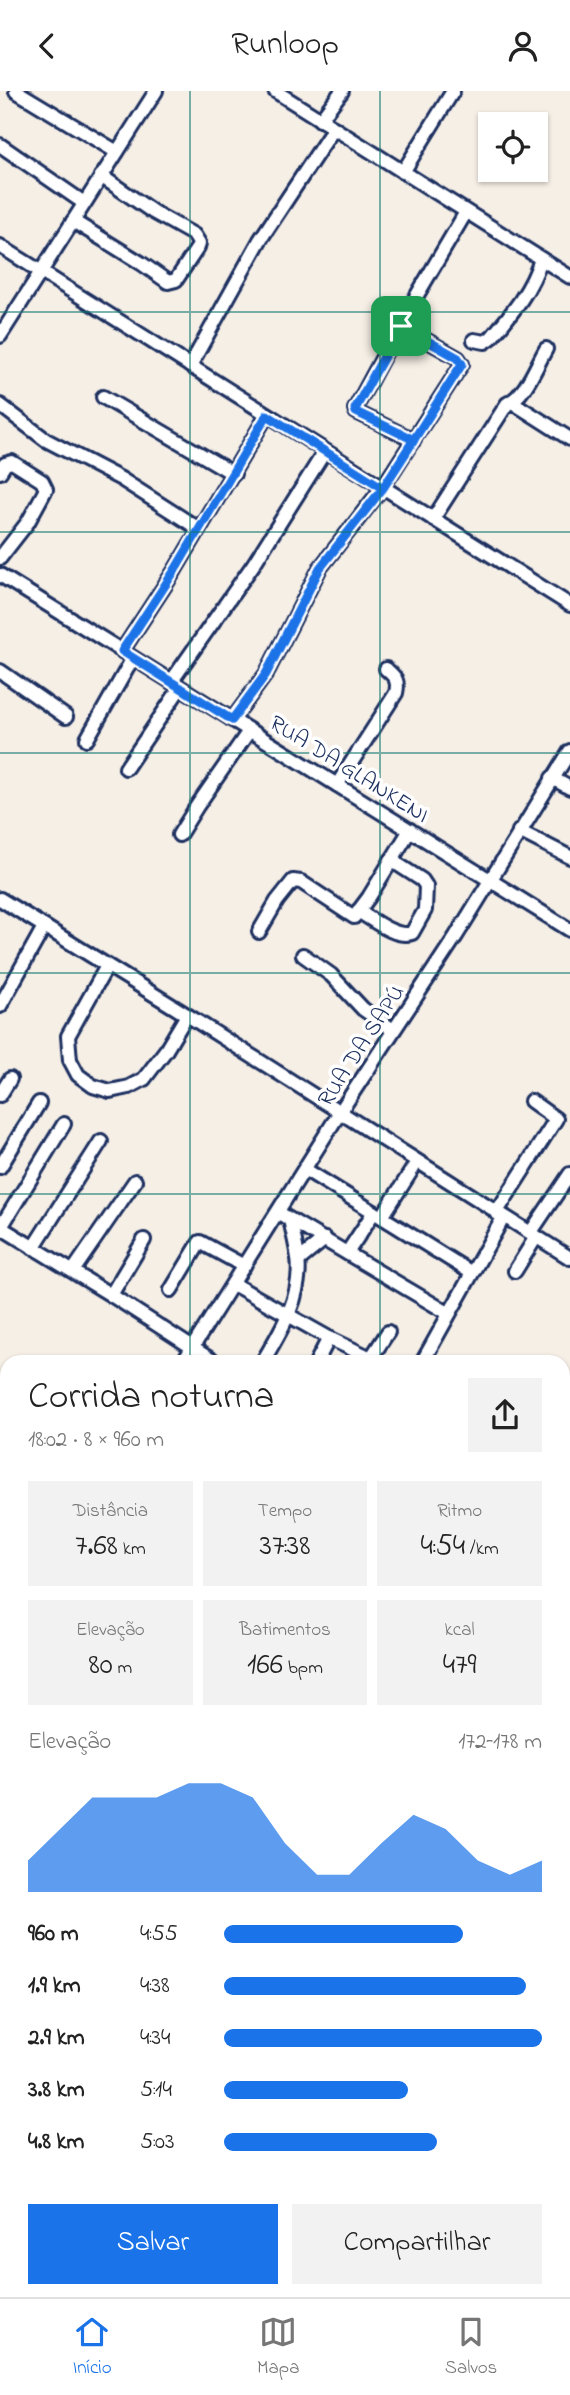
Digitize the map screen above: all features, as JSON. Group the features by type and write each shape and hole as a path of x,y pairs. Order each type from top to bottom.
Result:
{"street":[{"path":"0,336 156,91"},
{"path":"275,91 570,277"},
{"path":"320,120 342,91"},
{"path":"403,172 453,91"},
{"path":"21,92 117,152"},
{"path":"190,366 266,230 334,128"},
{"path":"0,145 85,203"},
{"path":"73,221 168,282 176,280 198,247 194,235 152,212 101,176"},
{"path":"414,440 356,411 466,212"},
{"path":"0,246 570,605"},
{"path":"474,341 485,342 491,338 526,295 536,277 541,259"},
{"path":"232,720 266,674 320,568 383,488 462,364 458,358 401,326"},
{"path":"433,519 507,404 512,402 527,383 546,349"},
{"path":"103,397 234,474"},
{"path":"512,402 570,439"},
{"path":"0,405 46,440 121,479 199,529"},
{"path":"86,739 149,613 267,415"},
{"path":"126,768 325,451"},
{"path":"0,472 5,464 12,462 42,481 46,489 28,522 0,558"},
{"name":"RUA DA GLANKENI","path":"0,575 570,930"},
{"path":"337,785 396,693 397,679 386,669"},
{"path":"0,671 66,717"},
{"path":"179,835 250,731"},
{"name":"RUA DA SAPÚ","path":"188,1355 244,1266 284,1216 306,1170 340,1112 456,936 570,751"},
{"path":"552,778 570,788"},
{"path":"259,932 277,901 293,881 301,883 354,917 410,830"},
{"path":"519,831 569,856"},
{"path":"358,911 390,930 405,935 412,933 425,910 426,886 422,880 391,860"},
{"path":"0,899 570,1258"},
{"path":"0,1006 44,927"},
{"path":"303,954 331,975 362,1009 393,1030"},
{"path":"107,966 68,1036 70,1060 78,1075 93,1086 110,1091 129,1087 144,1079 157,1064 187,1015"},
{"path":"0,1095 10,1079"},
{"path":"426,1355 472,1273 500,1215 556,1119 531,1101"},
{"path":"0,1167 39,1103"},
{"path":"64,1124 0,1227 202,1355"},
{"path":"33,1248 101,1141"},
{"path":"347,1253 417,1162"},
{"path":"306,1170 472,1273"},
{"path":"515,1271 570,1174"},
{"path":"73,1271 135,1181"},
{"path":"284,1216 448,1313"},
{"path":"266,1355 289,1316 299,1260 284,1216"},
{"path":"299,1260 325,1239"},
{"path":"111,1295 144,1240"},
{"path":"171,1290 200,1242 244,1266"},
{"path":"233,1284 364,1355"},
{"path":"376,1355 388,1332"},
{"path":"320,1355 329,1338"}],"route":[{"path":"401,326 355,409 356,412 399,432 414,440 383,488 267,415 149,613 122,651 232,720 266,674 320,568 383,488 411,445 430,411 462,364 458,358 401,326"}]}
